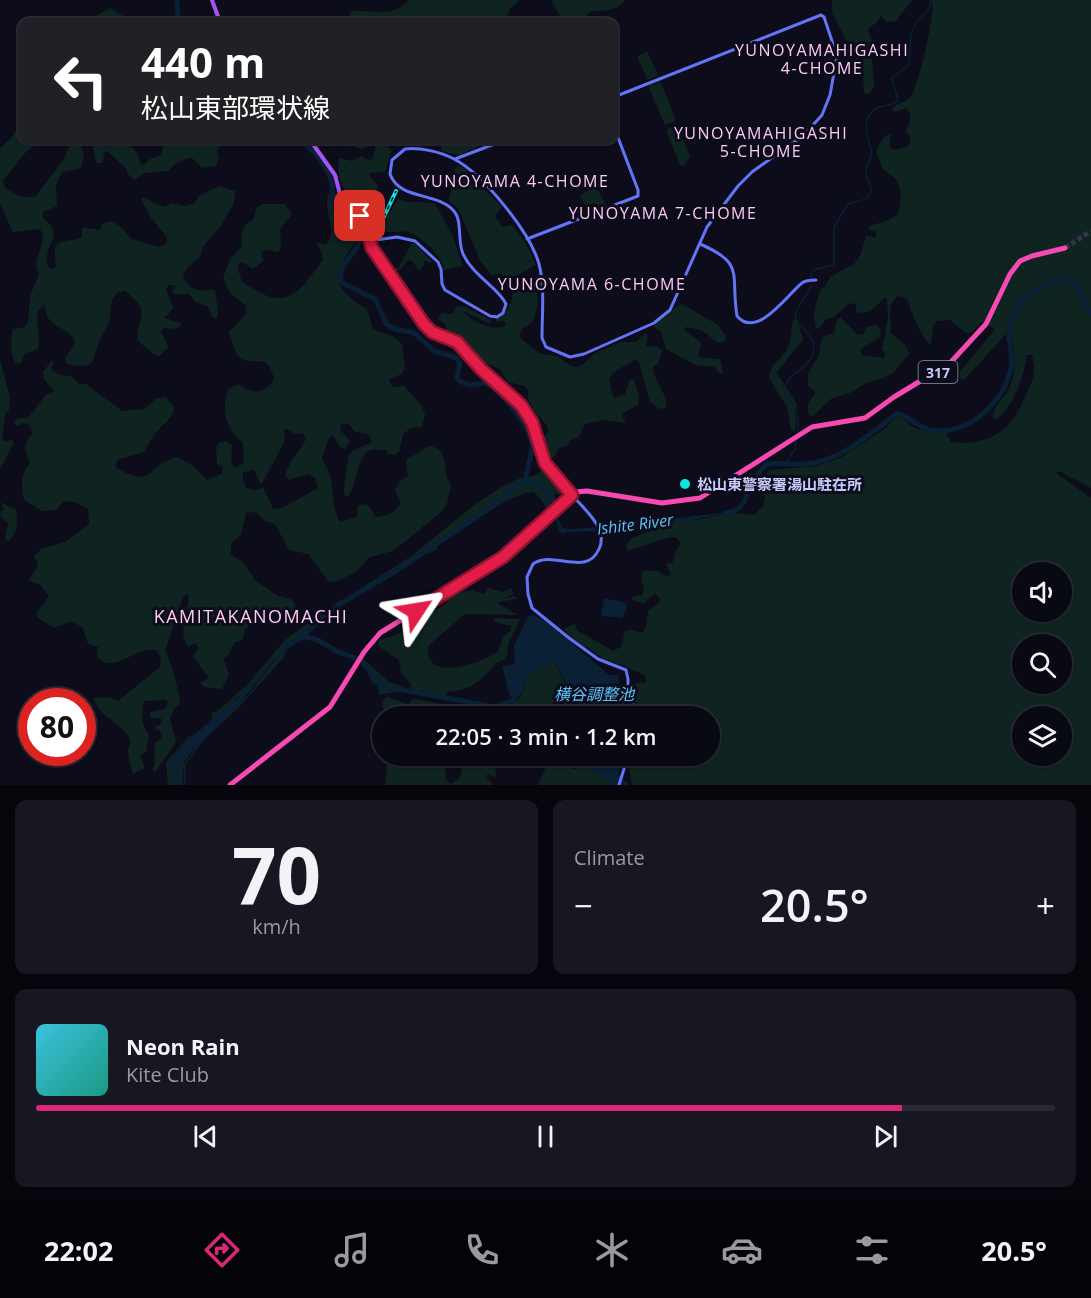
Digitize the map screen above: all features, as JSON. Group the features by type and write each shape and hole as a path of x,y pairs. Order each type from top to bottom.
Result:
{"highway":[{"name":"317","path":"572,495 587,491 668,504 700,498 812,427 865,418 894,397 950,363 986,324 1010,274 1020,261 1065,248"},
{"path":"230,785 330,707 364,651 380,633 494,564 572,495"}],"main road":[{"path":"212,0 219,18"},
{"path":"313,144 335,175 340,198 363,220 375,254 427,327 432,332 457,342 481,369 526,411 532,422 545,463 572,495"}],"street":[{"path":"369,241 397,237 415,240 438,262 442,284 448,292 490,316 497,317 503,314 506,307 505,301 475,273 464,256 458,240 459,220 455,211 442,203 400,188 390,174 392,160 405,149 420,149 455,159 507,207 527,239 541,271 543,342 549,349 570,357 584,354 654,323 665,315 674,304 711,221 742,181 804,135 822,115 832,84 837,56 824,17 820,15 618,95"},
{"path":"527,239 638,195 618,138"},
{"path":"455,159 494,144"},
{"path":"700,243 723,255 731,263 737,316 744,322 758,321 782,306 803,283 816,280"},
{"path":"572,495 600,530 601,545 594,557 582,563 547,558 532,564 527,577 530,603 536,611 576,644 598,659 626,670 628,694 634,706"},
{"path":"619,785 625,766"}],"green space":[{"path":"409,0 520,0 510,9 506,18 347,18 352,11 382,12 403,6"},
{"path":"551,0 625,0 614,8 591,11 583,18 562,18"},
{"path":"832,0 912,0 896,21 887,22 881,16 868,29 870,37 877,46 872,56 874,87 869,94 864,93 863,72 832,13"},
{"path":"932,0 1091,0 1091,488 1059,471 1056,473 1091,498 1091,785 632,785 629,766 720,766 720,706 638,706 634,697 639,693 631,688 632,684 646,682 646,676 606,660 572,638 564,629 575,623 577,630 613,651 621,647 625,631 642,633 646,627 648,611 658,604 660,599 655,593 644,603 632,600 632,597 642,595 644,591 641,575 643,571 658,571 667,577 671,574 666,564 673,562 675,552 681,543 676,537 671,537 627,551 626,546 632,538 668,524 708,518 729,512 753,515 763,507 765,496 758,481 770,470 815,466 840,458 883,430 898,416 918,429 945,432 951,442 965,443 989,438 1008,425 1015,416 1032,381 1034,372 1032,355 1027,355 1014,397 998,419 993,418 994,411 1009,389 1013,376 1012,337 1006,334 964,380 961,380 959,373 995,329 981,322 971,333 966,333 950,320 937,321 933,326 931,345 920,330 907,299 898,296 890,308 891,333 904,344 909,354 893,373 866,383 850,393 832,398 813,416 810,416 808,412 809,403 816,392 808,386 808,374 819,355 821,340 824,336 834,333 840,317 857,334 863,335 866,327 877,325 881,330 880,337 860,350 862,355 884,358 885,352 882,349 888,318 887,298 884,298 869,312 856,312 854,303 847,305 834,317 825,320 819,329 816,328 815,323 815,308 821,289 825,287 830,277 854,264 861,254 866,235 875,238 876,231 869,230 869,226 889,220 898,214 900,188 894,178 883,170 876,151 883,138 891,134 889,145 893,150 904,148 911,143 905,131 909,125 909,111 907,108 894,112 892,108 912,95 919,77 932,18"},
{"path":"110,8 127,18 92,18"},
{"path":"647,51 658,75 648,80 637,57"},
{"path":"661,82 675,118 675,121 665,125 649,88 650,85"},
{"path":"676,124 690,156 684,166 680,165 666,130"},
{"path":"18,127 18,144 35,144 24,154 3,181 5,188 21,197 35,197 64,159 70,145 81,146 84,154 81,168 63,172 59,178 56,186 57,206 43,212 43,218 53,230 47,260 48,267 53,269 56,265 57,245 82,237 82,227 99,230 103,223 111,221 123,229 131,239 159,247 167,243 167,237 151,218 141,199 143,197 163,207 172,203 185,206 193,204 199,196 219,186 235,191 234,203 220,227 203,247 200,257 187,268 183,276 192,288 215,290 217,318 213,318 208,307 196,302 189,294 173,294 172,291 176,286 169,285 166,289 173,308 165,318 182,324 177,329 164,328 161,332 169,347 159,356 153,354 137,340 142,314 138,304 125,291 118,292 112,299 109,323 100,339 92,363 79,366 66,363 65,358 75,343 68,332 49,319 43,305 37,313 38,349 25,354 21,363 16,364 12,352 12,333 13,329 25,327 28,322 30,296 39,274 36,262 43,240 40,229 13,232 0,204 0,148"},
{"path":"93,144 127,144 134,150 140,164 143,165 150,159 161,155 164,144 221,144 217,150 219,159 216,166 202,168 192,158 179,162 168,171 145,173 134,180 126,168 107,151 103,153 102,163 96,163"},
{"path":"345,144 384,144 392,150 385,172 370,173 370,177 378,185 375,196 371,200 372,206 359,208 350,198 340,179 338,165 339,158 352,161 361,156 368,160 373,159 376,145 360,149 354,146 348,147"},
{"path":"442,144 478,144 478,147 459,155 441,151"},
{"path":"458,166 462,167 502,207 495,216 502,227 512,225 526,244 536,265 506,282 501,273 491,275 480,260 458,208 449,201 455,170"},
{"path":"596,187 607,207 589,214 580,195"},
{"path":"328,194 335,194 360,226 365,240 356,241 342,263 338,279 340,286 367,309 373,329 394,337 402,344 405,368 402,374 389,379 392,387 404,386 421,405 425,414 422,427 411,428 403,434 399,452 395,455 388,454 386,450 366,452 348,496 345,496 344,491 348,457 352,451 372,442 368,434 356,432 344,423 340,426 341,431 350,441 345,449 340,447 333,435 329,438 322,458 330,475 337,517 340,522 357,517 358,506 363,504 369,506 376,517 394,511 401,503 395,490 400,481 408,476 406,460 429,446 436,448 443,456 446,474 451,485 447,504 441,512 393,551 370,557 356,572 335,582 328,581 308,554 289,550 275,524 265,521 256,512 246,513 241,535 231,543 231,555 243,562 255,580 278,596 291,599 306,621 301,623 287,610 286,617 277,625 273,622 280,617 280,614 263,612 250,624 243,639 234,643 229,654 223,659 229,674 222,689 204,687 200,683 209,678 193,657 199,648 194,643 189,647 183,635 188,594 183,597 165,651 180,700 180,704 174,709 170,719 176,741 155,772 152,771 155,761 154,743 163,738 161,732 154,728 162,723 161,718 150,718 150,712 165,709 168,703 166,700 144,701 142,718 149,735 146,752 140,755 145,768 133,774 128,753 129,738 100,710 96,704 96,698 109,697 118,701 160,667 161,658 156,650 148,650 117,662 103,662 97,656 98,647 88,644 83,628 72,621 54,628 38,618 36,614 49,596 40,585 29,580 38,565 34,556 41,549 65,542 89,524 88,509 74,502 63,501 57,510 42,511 24,500 22,481 24,472 30,463 26,447 33,433 28,424 23,423 18,426 14,424 17,419 29,417 45,396 54,391 44,379 43,372 52,360 54,364 51,367 52,370 60,375 71,376 79,384 86,384 122,411 144,409 157,398 166,397 174,407 172,416 155,433 144,452 117,460 115,467 128,474 144,476 176,457 192,465 207,480 222,474 223,467 217,464 216,447 225,441 232,445 231,462 235,468 244,462 243,443 232,431 226,418 225,405 228,389 239,384 249,390 258,391 267,388 274,379 271,370 264,362 246,361 235,350 229,332 246,314 246,306 230,293 223,278 230,259 242,246 243,230 246,224 254,219 256,208 263,204 285,204 292,214 280,229 281,248 278,252 266,250 261,252 263,261 253,269 242,262 237,266 242,282 263,294 283,298 299,290 323,260 316,243 326,245 330,239 331,227 327,208","holes":["287,429 295,434 303,433 306,439 285,475 289,480 308,474 315,478 318,488 282,508 273,509 263,487 256,490 246,488 243,472 254,470 261,485 285,441 284,430"]},
{"path":"398,199 435,204 452,234 463,266 444,270 440,259 430,247 413,234 387,232 380,229"},
{"path":"414,243 432,261 431,263 424,260 424,266 419,271 412,261 408,260 401,269 392,272 399,267 411,244"},
{"path":"529,278 535,281 538,304 533,322 523,328 520,334 521,339 541,354 557,356 571,366 577,367 584,364 595,353 621,342 636,342 645,333 648,335 646,346 658,347 662,351 658,364 653,366 655,377 665,397 666,408 660,409 650,402 639,362 636,359 613,373 609,380 613,397 616,398 625,394 630,379 634,379 639,396 638,405 621,414 626,423 605,420 585,424 579,437 559,448 554,457 547,458 543,439 548,432 548,427 531,405 525,386 508,382 500,369 485,363 460,338 447,331 445,324 438,319 442,313 452,314 456,307 464,306 492,321 490,324 463,311 476,322 492,327 503,327 506,324 504,320 496,322 496,319 508,310 515,287"},
{"path":"682,304 718,325 726,336 724,342 717,342 701,330 686,327 684,330 701,342 698,357 720,359 723,372 720,374 715,367 695,365 666,349 661,332 653,326"},
{"path":"796,318 802,341 777,372 797,405 794,431 791,430 787,407 769,378 772,368 789,345"},
{"path":"0,360 10,397 2,439 6,442 12,439 14,443 0,469"},
{"path":"543,469 562,491 560,495 554,493 558,516 553,509 554,520 539,497 533,492 511,499 485,514 438,545 437,550 421,556 326,617 286,650 284,657 240,706 202,742 249,694 284,649 233,702 207,724 212,718 212,713 219,710 249,683 285,640 316,617 413,555 474,505 505,485 536,475"},
{"path":"0,502 16,510 17,527 9,541 5,540 8,523 1,517 0,513 4,509"},
{"path":"489,588 502,592 511,588 514,594 503,598 515,596 517,599 498,602 498,604 518,615 465,614 428,646 429,657 435,664 444,667 468,665 480,661 498,651 503,637 511,630 511,626 495,622 493,618 520,619 509,642 506,659 496,663 475,684 448,692 443,698 399,691 379,695 378,686 373,683 364,666 367,662 389,682 409,689 412,686 401,673 399,660 378,646 379,640 394,636 447,603 445,595 473,590 484,594"},
{"path":"554,662 568,690 572,706 566,706 561,701 544,706 507,706 523,694 526,682 533,672"},
{"path":"387,697 408,704 413,699 438,703 442,706 383,706 382,702"},
{"path":"195,733 176,752 169,765 180,761 194,746 199,744 184,761 182,785 168,785 166,762 188,737"},
{"path":"387,766 445,766 446,779 450,784 460,776 462,766 495,766 496,777 488,774 486,776 493,785 385,785"},
{"path":"546,766 571,766 573,769 590,767 613,785 538,785"}],"water":[{"path":"552,507 563,528 571,529 617,525 659,516 670,519 729,512 668,524 627,529 564,532 564,534 559,531"},
{"path":"604,598 626,603 627,609 622,618 601,616"},
{"name":"横谷調整池","path":"534,615 550,624 609,675 619,675 618,695 630,706 572,706 564,679 554,662 529,676 523,694 510,697 502,666 515,664 514,645 528,617"},
{"path":"285,648 283,654 272,663 237,707 202,742 191,748 178,766 169,769 172,758 186,742 233,702"},
{"path":"580,766 620,766 618,774 629,785 613,785 590,767"}],"waterway":[{"path":"177,0 178,18"},
{"path":"810,278 813,270 834,265 834,227 848,204 864,199 871,192 866,176 871,154 866,123 873,111 898,101 892,78 909,65 911,33 918,20 930,8 931,0"},
{"path":"305,144 315,153 327,172 332,184 335,207 354,224 359,232 360,238 356,249 342,269 341,282 375,299 387,325 398,330 413,332 434,351 457,358 460,364 457,377 459,381 469,385 486,383 500,394 521,420 530,438 532,450 525,483"},
{"name":"Ishite River","path":"725,513 738,509 742,505 754,479 766,464 804,464 830,458 854,445 898,413 930,430 958,428 982,414 992,405 1007,381 1012,363 1010,327 1019,304 1029,293 1055,280 1067,280 1078,288 1091,314"},
{"path":"798,433 798,416 785,387 792,376 807,364 813,351 814,342 795,318 811,285"},
{"path":"786,463 795,449 796,441"},
{"name":"Ishite River","path":"282,653 287,644 296,641 338,605 396,571 502,500 518,483 540,483 546,491 554,513"},
{"path":"300,636 315,639"},
{"path":"318,640 338,652 356,658"},
{"path":"363,662 382,688 495,707 514,700 517,691"},
{"path":"185,785 185,764 201,742"},
{"name":"Ishite River","path":"178,760 176,770 178,785"}],"tunnel":[{"path":"1065,248 1091,231"}],"railway":[{"path":"376,234 396,191"}],"place":[{"name":"松山東警察署湯山駐在所","path":"685,484"}],"district":[{"name":"YUNOYAMAHIGASHI 4-CHOME","path":"822,59"},
{"name":"YUNOYAMAHIGASHI 5-CHOME","path":"761,142"},
{"name":"YUNOYAMA 4-CHOME","path":"515,181"},
{"name":"YUNOYAMA 7-CHOME","path":"663,213"},
{"name":"YUNOYAMA 6-CHOME","path":"592,284"},
{"name":"KAMITAKANOMACHI","path":"251,616"}],"route":[{"path":"360,216 365,224 372,248 424,324 432,332 450,337 461,345 481,369 521,405 532,422 545,463 572,495 494,564 416,611"}]}
